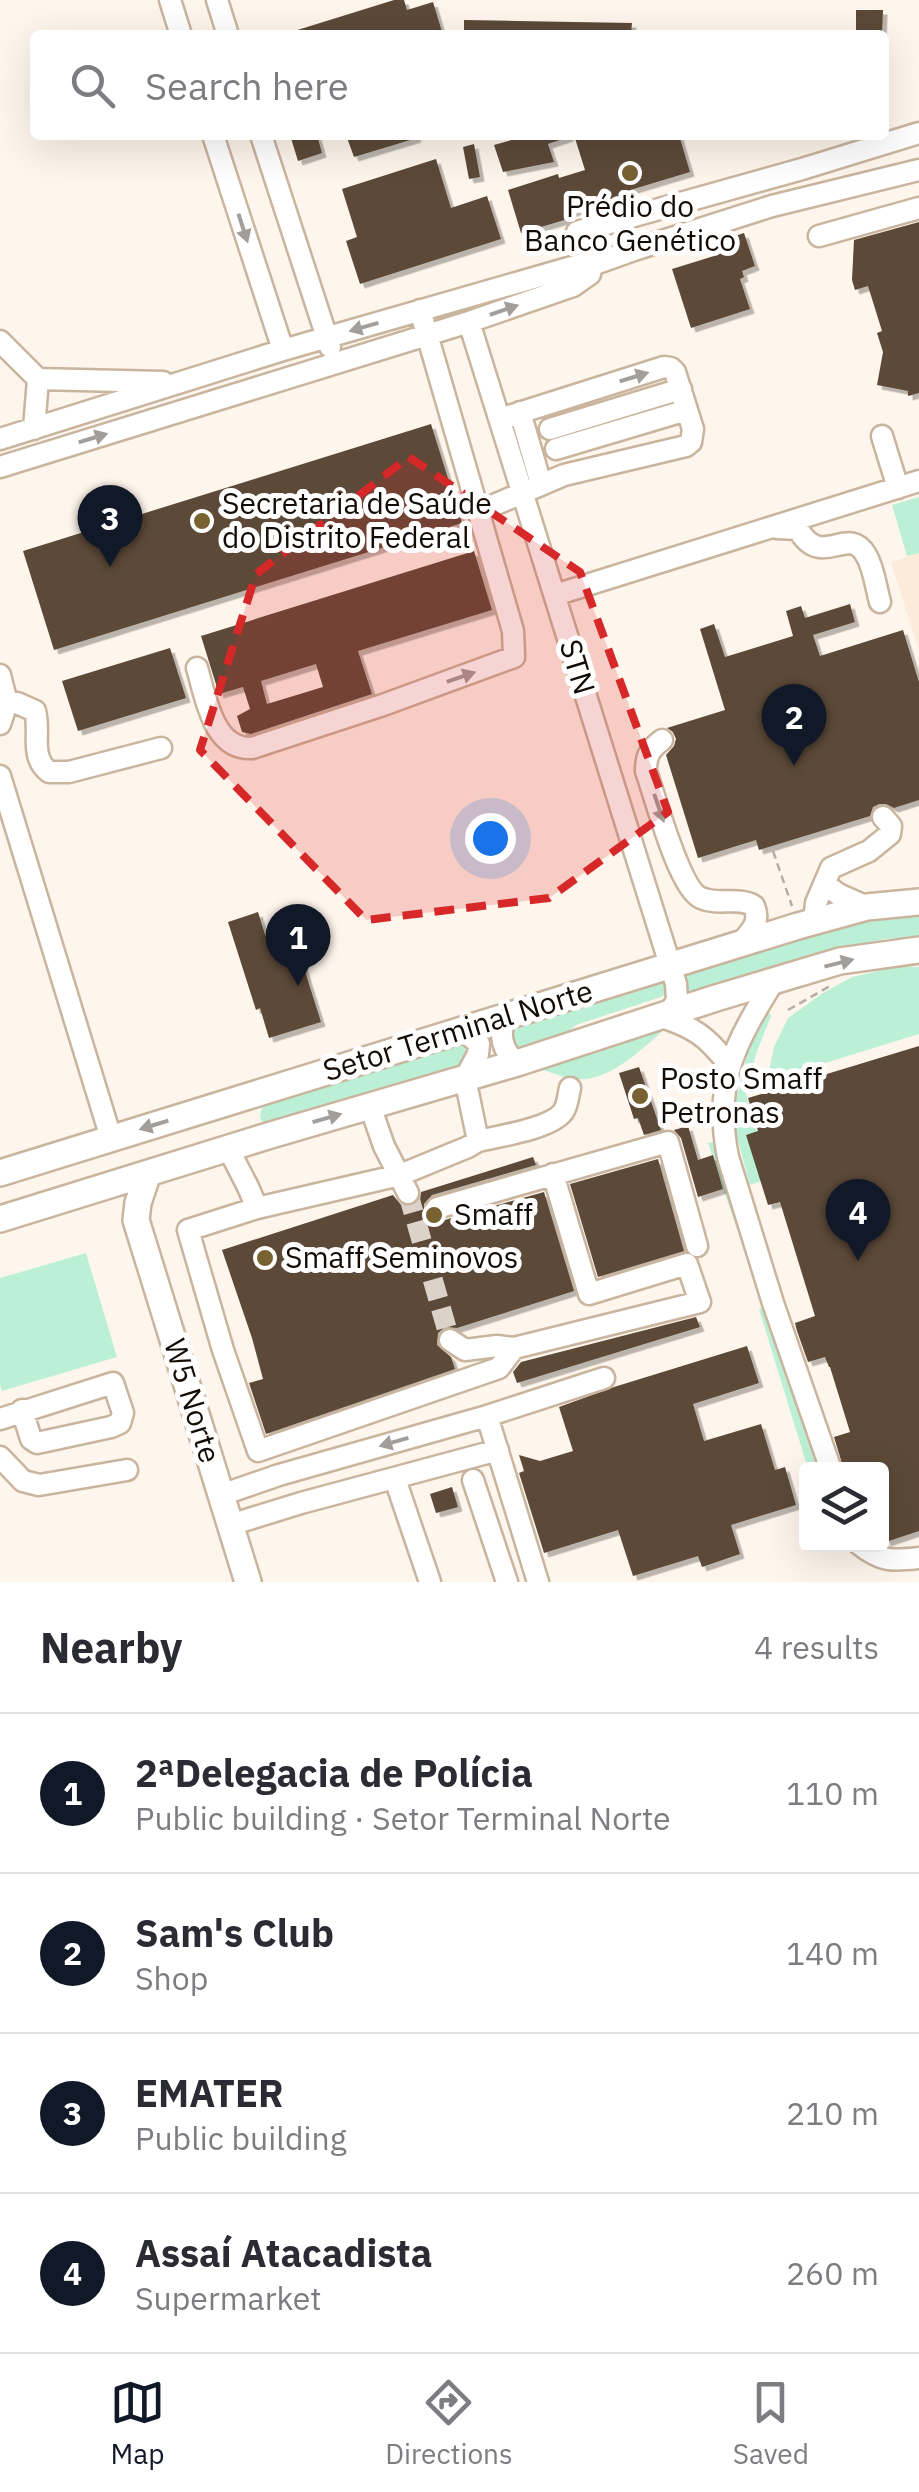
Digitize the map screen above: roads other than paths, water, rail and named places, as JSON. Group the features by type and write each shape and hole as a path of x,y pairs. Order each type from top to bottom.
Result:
{"main road":[{"name":"Setor Terminal Norte","path":"0,1173 806,924 867,907 919,902"},
{"name":"Setor Terminal Norte","path":"5,1212 96,1190 840,961 919,950"},
{"path":"262,1091 252,1105 251,1119 271,1135"},
{"path":"215,1106 235,1123 228,1148"},
{"path":"136,1220 148,1174"},
{"path":"96,1190 136,1220"},
{"name":"W5 Norte","path":"136,1220 248,1582"}],"street":[{"path":"170,0 179,30"},
{"path":"216,0 226,30"},
{"path":"577,232 919,133"},
{"path":"215,140 283,350"},
{"path":"263,140 335,363"},
{"path":"0,439 283,350 582,264 592,265 772,206 919,170"},
{"path":"819,236 919,208"},
{"path":"0,467 469,322 573,286 590,274 592,265"},
{"path":"197,668 213,721 239,749 252,748 510,660 516,653 513,631 420,310"},
{"name":"STN","path":"469,322 510,416 532,488 555,595 671,967 677,1000 665,1014"},
{"path":"0,342 38,379 178,383"},
{"path":"478,512 564,475 686,446 691,442 693,429 671,368 510,416"},
{"path":"34,428 38,379"},
{"path":"553,439 684,400"},
{"path":"541,406 564,475"},
{"path":"555,595 909,484 888,434"},
{"path":"770,528 798,530 822,511"},
{"path":"798,530 806,542 818,549 847,543 858,546 867,555 880,602"},
{"path":"0,675 7,703 0,724"},
{"path":"7,703 35,711 36,750 42,766 50,772 69,772 161,748"},
{"path":"662,740 650,749 646,770 681,872 698,897 722,902 742,900 754,906 758,916 755,927 740,944"},
{"path":"0,776 112,1138"},
{"path":"806,924 831,868 869,851 890,834 891,826 883,817"},
{"path":"825,884 867,907"},
{"path":"773,982 728,1064 723,1133 773,1303 828,1462"},
{"path":"665,1014 700,1032 728,1064"},
{"path":"506,1016 502,1044 517,1063"},
{"path":"462,1029 479,1044 465,1078 478,1141"},
{"path":"514,1348 499,1368 258,1451 188,1230 256,1208 404,1184 478,1141 544,1124 562,1114 570,1088"},
{"path":"370,1106 384,1146 404,1184"},
{"path":"437,1208 668,1142 697,1246"},
{"path":"228,1148 256,1208"},
{"path":"450,1340 465,1350 514,1348 700,1302 688,1264 590,1294 553,1174"},
{"path":"222,1494 604,1378"},
{"path":"0,1419 22,1410 113,1383 123,1413 120,1422 112,1427 36,1443 31,1439 22,1410"},
{"path":"487,1416 538,1582"},
{"path":"230,1525 498,1450"},
{"path":"0,1457 22,1480 39,1485 127,1470"},
{"path":"315,1465 324,1496"},
{"path":"395,1479 430,1582"},
{"path":"473,1480 507,1582"},
{"path":"868,1552 890,1561 919,1558"}],"tunnel":[{"path":"408,1193 450,1340"}],"place":[{"name":"Prédio do Banco Genético","path":"630,173"},
{"name":"Secretaria de Saúde do Distrito Federal","path":"202,521"},
{"name":"EMATER","path":"110,567"},
{"name":"Sam's Club","path":"794,766"},
{"name":"2ªDelegacia de Polícia","path":"298,986"},
{"name":"Posto Smaff Petronas","path":"640,1096"},
{"name":"Smaff","path":"434,1215"},
{"name":"Smaff Seminovos","path":"265,1258"},
{"name":"Assaí Atacadista","path":"858,1261"}]}
